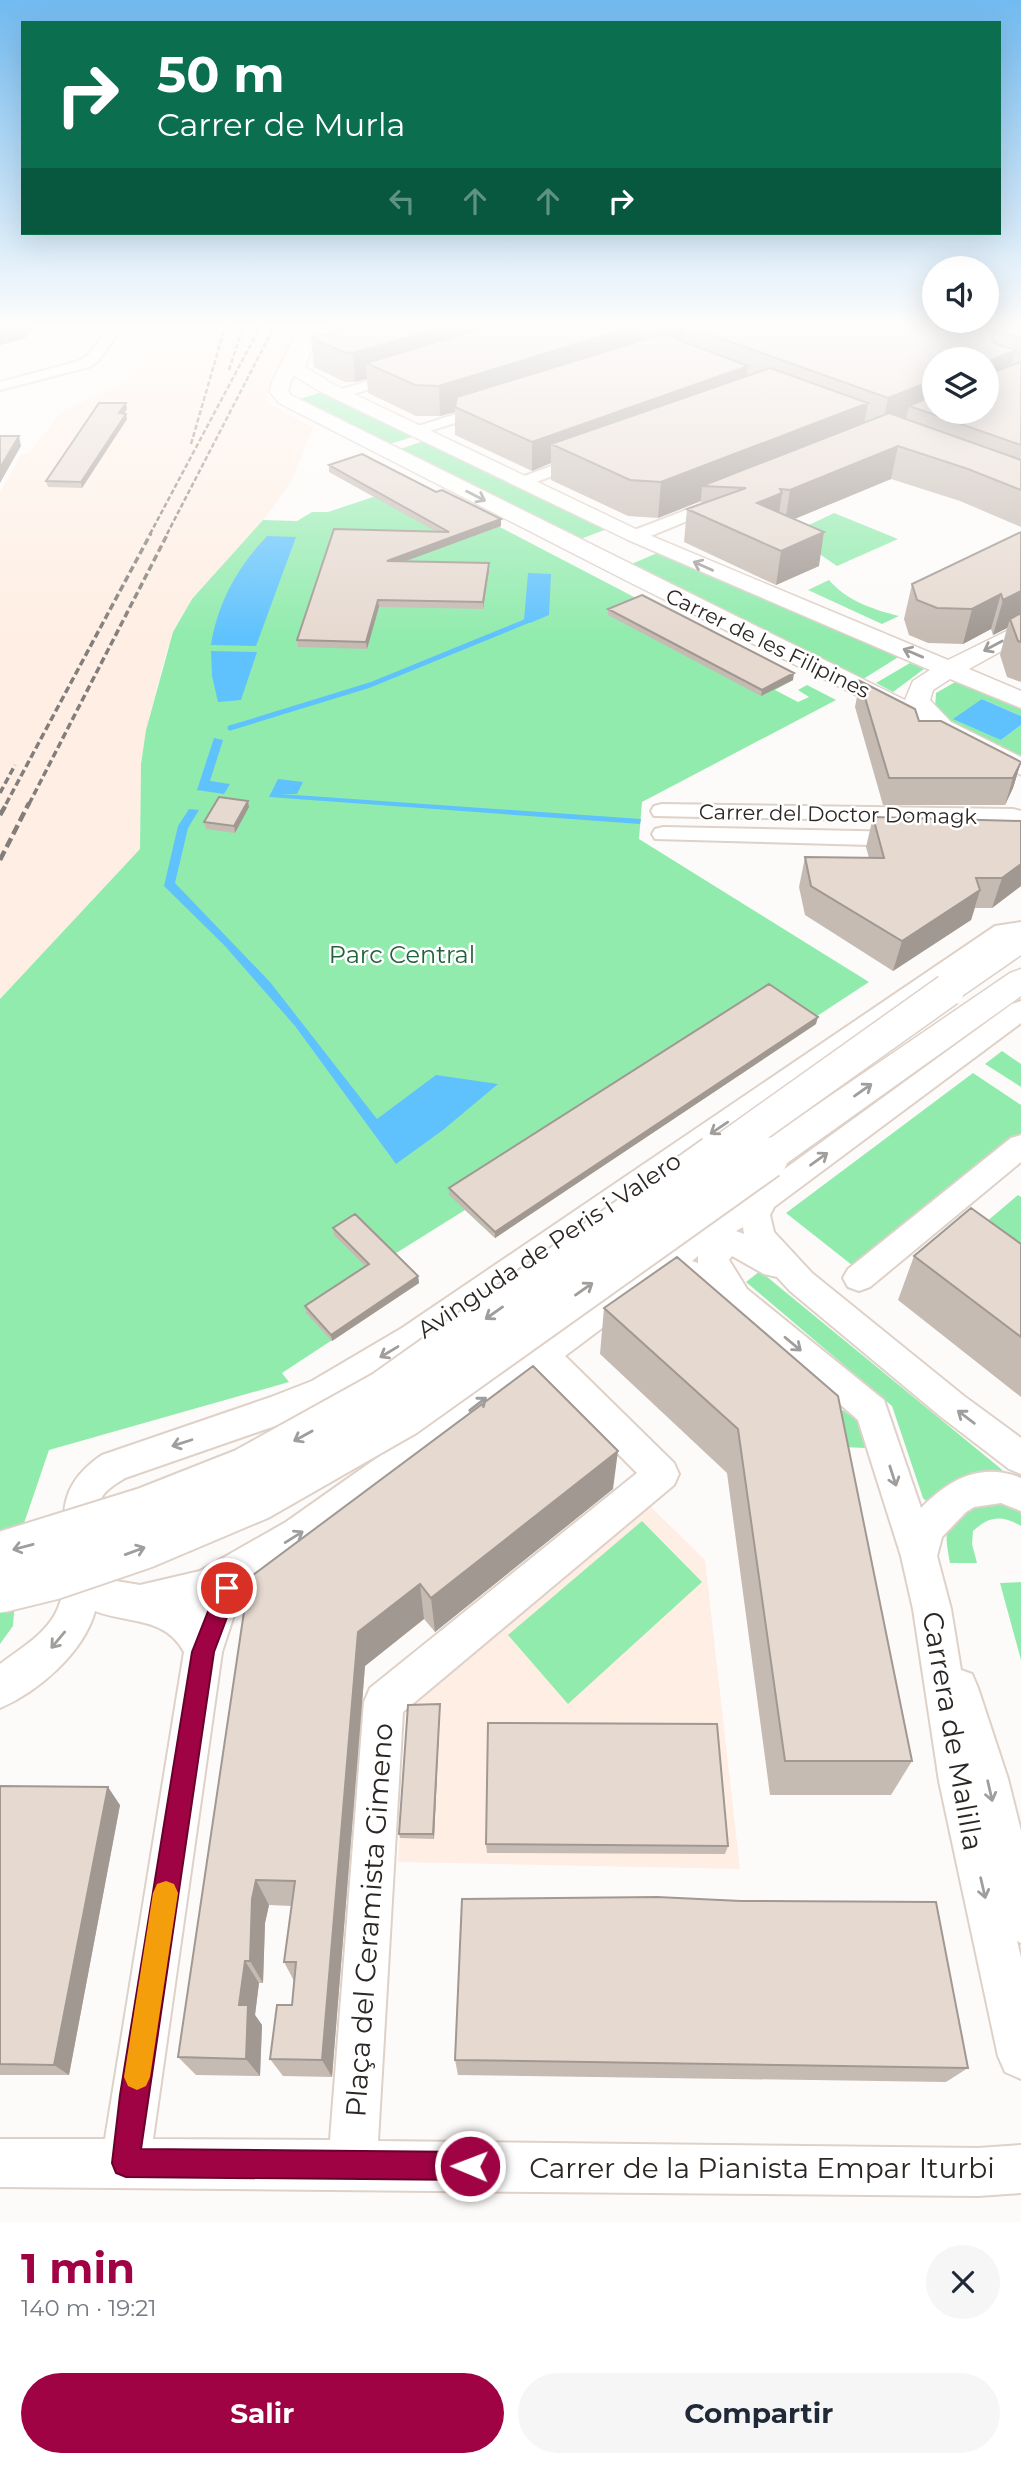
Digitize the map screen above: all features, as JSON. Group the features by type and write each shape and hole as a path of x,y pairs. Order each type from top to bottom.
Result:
{"main road":[{"name":"Carrer de les Filipines","path":"350,431 590,554 1021,767"},
{"name":"Carrer de les Filipines","path":"417,431 635,536 1021,700"},
{"path":"590,554 635,536"},
{"path":"950,668 1021,631"},
{"name":"Carrer de les Filipines","path":"946,731 928,716 917,700 922,686 950,668"},
{"name":"Avinguda de Peris i Valero","path":"0,1592 53,1579 144,1548 260,1499 405,1416 971,1011 1021,940"},
{"name":"Avinguda de Peris i Valero","path":"0,1553 145,1508 244,1469 383,1392 1021,980"}],"street":[{"path":"522,481 594,456"},
{"path":"635,536 734,496"},
{"name":"Carrer del Doctor Domagk","path":"662,811 1013,816"},
{"name":"Carrer del Doctor Domagk","path":"663,834 933,839"},
{"name":"Avinguda de Peris i Valero","path":"0,1688 57,1644 74,1618 85,1579 81,1514 83,1496 94,1479 114,1466 278,1410 324,1391 402,1345 1003,932 1021,930"},
{"name":"Avinguda de Peris i Valero","path":"85,1579 107,1598 140,1603 206,1587 299,1534 416,1451 701,1237 764,1199 971,1011 1021,1010"},
{"path":"971,1011 1001,1031 1021,1033"},
{"path":"859,1278 1021,1146"},
{"path":"764,1199 755,1214 760,1237 801,1282"},
{"path":"754,1310 719,1274 713,1263 716,1248 734,1243 746,1247 801,1282 952,1406 1021,1458"},
{"path":"651,1275 687,1272 707,1278 754,1310"},
{"name":"Carrera de Malilla","path":"754,1310 872,1411 919,1556 932,1609 959,1781 1021,2056"},
{"name":"Plaça del Ceramista Gimeno","path":"352,2165 384,1702 662,1474 542,1354"},
{"path":"919,1556 926,1528 953,1500 969,1491 1002,1487 1021,1495"},
{"path":"126,2163 134,2095 203,1652 219,1604 235,1572"},
{"path":"140,1603 176,1614 190,1624 197,1633 203,1652"},
{"path":"932,1609 988,1779 1021,1921"},
{"name":"Carrer de la Pianista Empar Iturbi","path":"0,2163 978,2172 1021,2169"}],"shaded area":[{"path":"47,431 312,431 290,484 228,562 192,599 167,650 146,730 141,764 140,849 0,999 0,492 22,454 30,453"},
{"path":"650,1506 705,1560 740,1869 398,1862 408,1710"}],"green space":[{"path":"358,431 404,431 415,436 387,445"},
{"path":"424,441 607,529 578,540 397,450"},
{"name":"Parc Central","path":"418,482 793,680 775,690 798,702 809,697 798,690 807,685 836,700 642,802 639,839 869,982 811,1020 816,1024 495,1238 465,1210 393,1255 419,1283 282,1373 289,1382 49,1450 20,1535 13,1626 0,1644 0,999 140,849 141,764 146,730 173,632 192,599 263,520 297,521 312,512 328,512"},
{"path":"834,513 898,539 837,566 790,534"},
{"path":"657,553 900,656 860,681 627,566"},
{"path":"829,580 844,594 861,603 899,616 882,624 808,590"},
{"path":"910,663 924,669 893,692 876,683"},
{"path":"957,681 1021,708 1021,716 982,699 1001,740 1021,725 1021,756 949,720 935,708 936,693"},
{"path":"1002,1051 1021,1064 1021,1087 985,1064"},
{"path":"973,1073 1021,1105 1021,1134 857,1269 786,1213"},
{"path":"1018,1195 1021,1197 1021,1280 966,1239"},
{"path":"760,1271 1000,1468 1004,1477 953,1485 926,1501 892,1406 746,1282"},
{"path":"843,1410 860,1423 865,1448 843,1447 829,1423"},
{"path":"989,1499 1021,1507 1021,1526 1002,1519 985,1522 973,1531 972,1544 977,1563 950,1563 947,1536 951,1520 964,1510"},
{"path":"642,1521 702,1582 568,1704 508,1635"},
{"path":"1021,1582 1021,1660 1000,1583"}],"water":[{"path":"267,536 296,537 256,646 211,645 218,614 230,586"},
{"path":"528,573 551,574 549,615 530,623 524,620"},
{"path":"211,651 257,652 241,700 218,702 212,676"},
{"path":"982,699 1021,716 1021,725 1001,740 953,719"},
{"path":"214,738 223,740 210,781 230,784 224,794 197,790"},
{"path":"278,779 303,782 297,794 281,794 641,819 640,824 269,797"},
{"path":"189,809 199,810 188,828 175,883 270,982 377,1119 436,1075 498,1084 443,1130 396,1164 295,1026 224,945 164,886 178,826"}],"building":[{"path":"80,431 115,431 81,482 46,481"},
{"path":"507,431 564,431 532,442"},
{"path":"589,431 795,431 661,482 630,480 551,444"},
{"path":"844,431 939,431 1021,460 1021,490 898,446 790,490 780,489 782,493 757,503 824,532 781,551 687,509 746,488 702,486"},
{"path":"980,431 1021,431 1021,445"},
{"path":"0,436 19,436 0,468"},
{"path":"362,454 436,492 442,490 501,519 387,561 489,563 483,602 378,600 366,642 297,640 334,529 449,532 329,465"},
{"path":"1021,532 1021,591 1003,600 1001,594 972,609 937,608 917,600 912,584"},
{"path":"642,595 794,673 762,690 608,609"},
{"path":"1021,613 1021,642 1018,641 1010,619"},
{"path":"860,681 915,709 919,721 941,721 1021,762 1013,778 889,778"},
{"path":"219,797 248,801 234,826 204,822"},
{"path":"873,817 1021,821 1021,864 1002,878 976,878 980,890 902,941 811,886 805,857 884,858"},
{"path":"769,984 818,1017 495,1232 449,1188"},
{"path":"971,1208 1021,1244 1021,1337 914,1256"},
{"path":"355,1214 418,1276 331,1335 305,1306 369,1264 333,1228"},
{"path":"677,1257 838,1396 912,1761 785,1761 738,1429 604,1308"},
{"path":"533,1366 618,1451 431,1598 420,1584 358,1632 322,2060 270,2059 277,2005 292,2005 296,1962 284,1962 295,1881 256,1880 252,1899 250,1961 245,1961 239,2005 248,2005 246,2059 178,2057 249,1578"},
{"path":"440,1704 433,1834 399,1834 408,1705"},
{"path":"488,1723 717,1724 728,1846 486,1844"},
{"path":"0,1786 108,1787 54,2065 0,2064"},
{"path":"657,1897 741,1901 936,1902 968,2068 455,2060 462,1899"}],"waterway":[{"path":"230,728 370,685 527,621"}],"railway":[{"path":"191,444 195,431"},
{"path":"150,534 205,431"},
{"path":"167,534 220,431"},
{"path":"6,804 151,533"},
{"path":"29,804 168,533"},
{"path":"0,793 15,765"},
{"path":"0,815 7,803"},
{"path":"0,860 29,803"}],"slow traffic":[{"path":"137,2077 166,1893"}],"route":[{"path":"227,1588 212,1621 203,1652 134,2095 126,2163 470,2166"}]}
